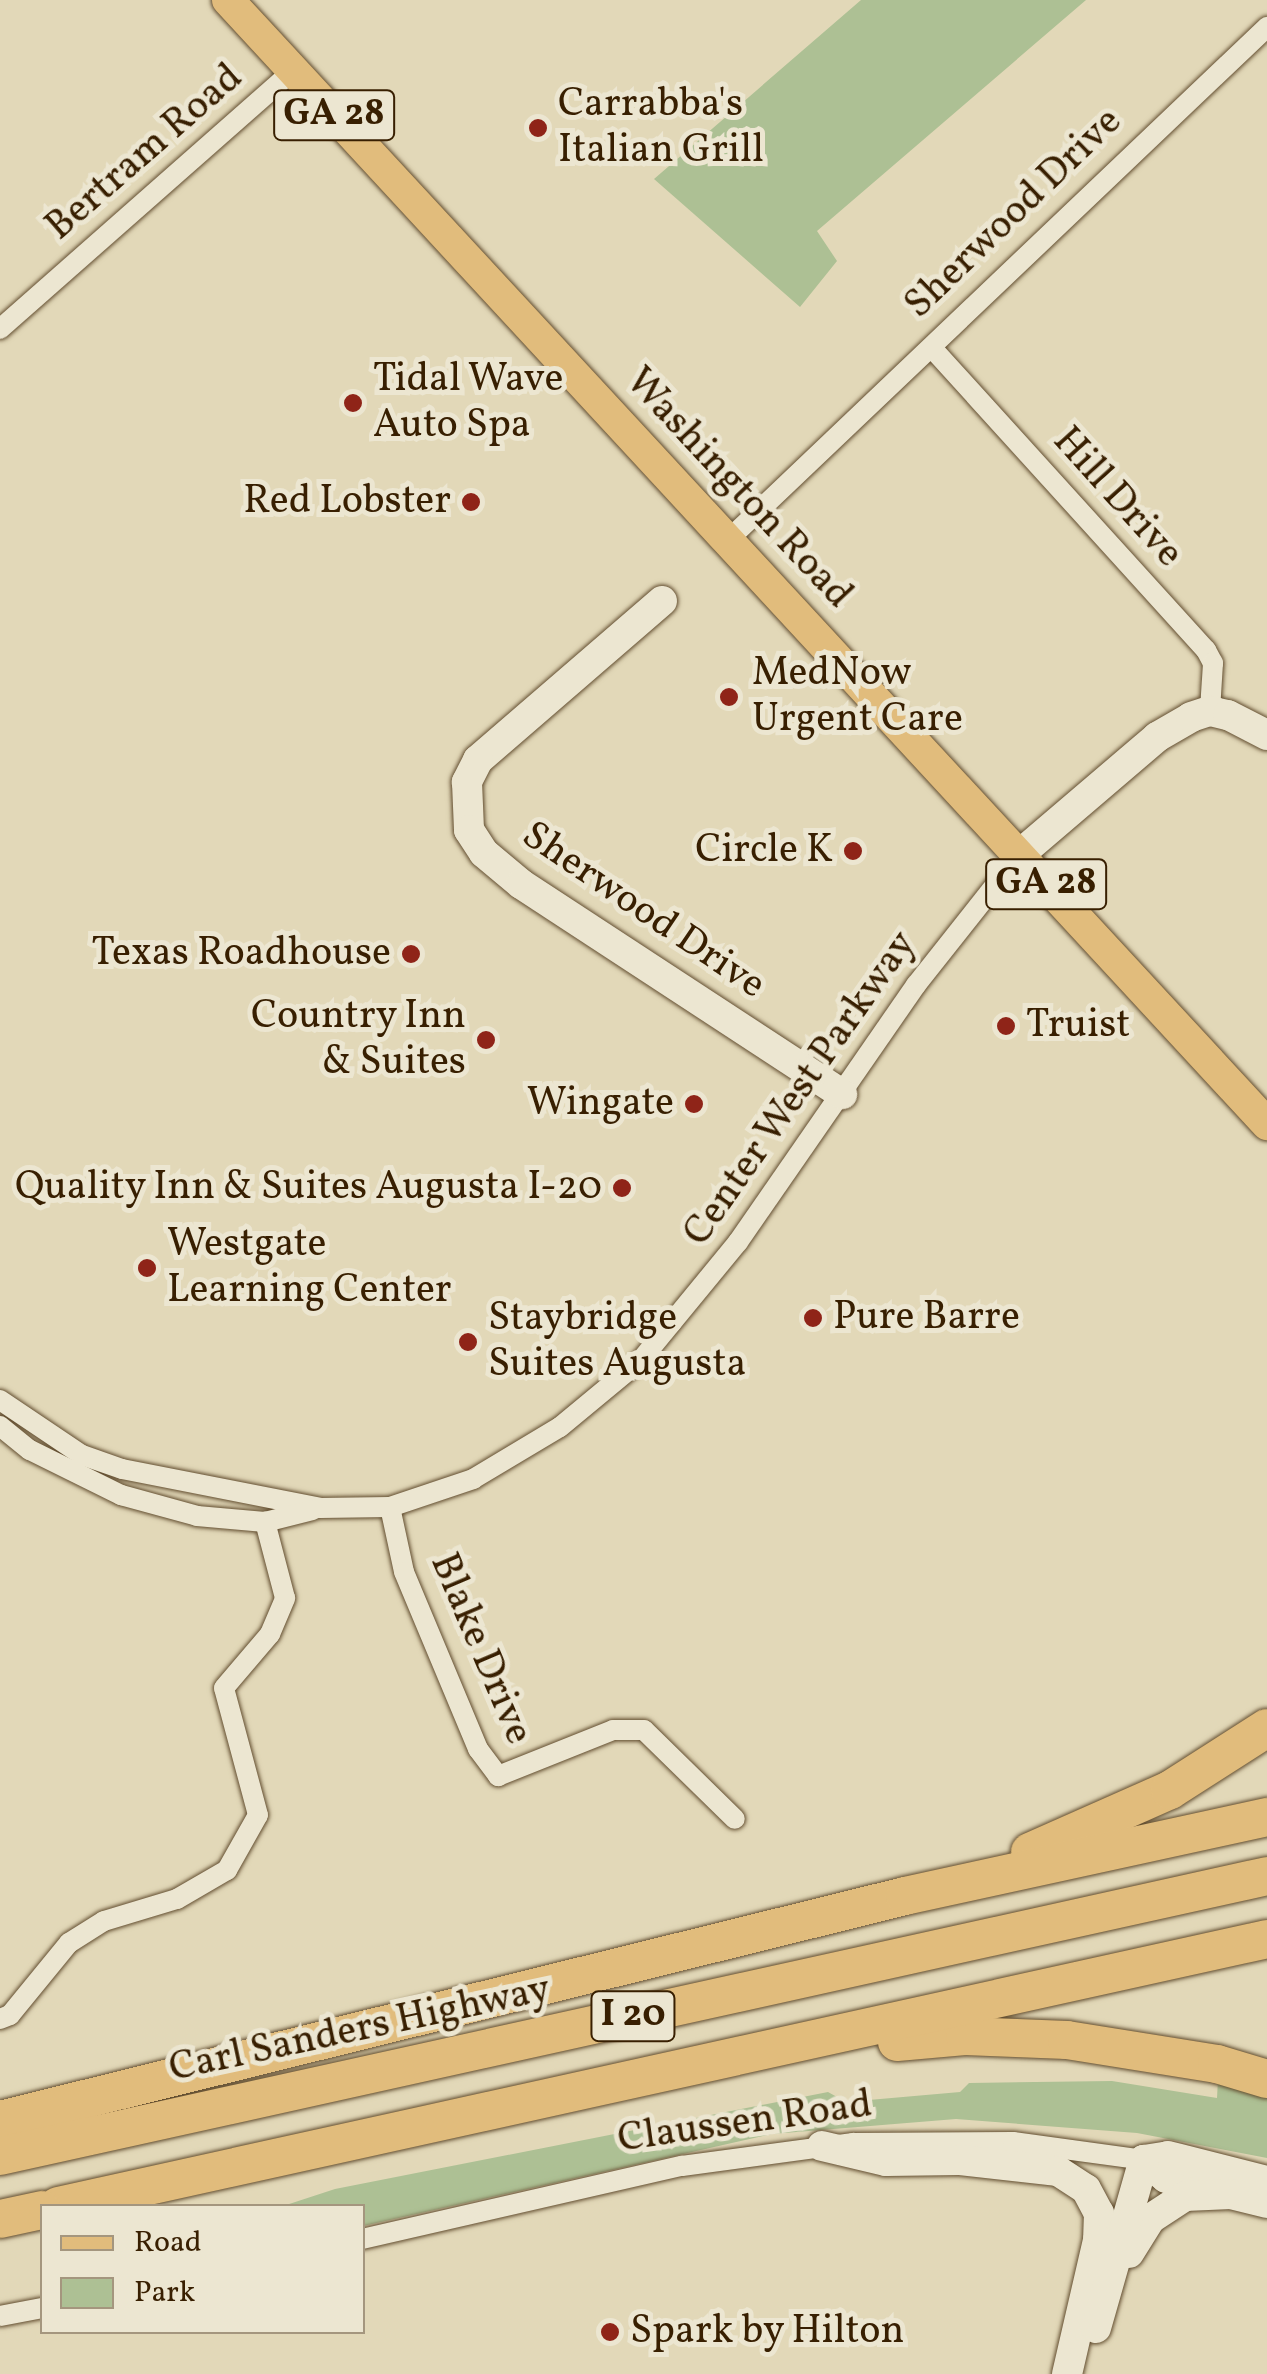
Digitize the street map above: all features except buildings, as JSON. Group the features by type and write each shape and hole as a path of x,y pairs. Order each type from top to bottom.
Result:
{"highway":[{"path":"905,1896 1008,1861 1118,1816 1267,1728"},
{"path":"0,2120 905,1896 1267,1818"},
{"name":"Carl Sanders Highway","path":"0,2156 1267,1876"},
{"name":"I 20","path":"67,2204 1267,1939"},
{"path":"711,2061 965,2036 1027,2038 1123,2046 1218,2064 1267,2079"},
{"path":"0,2219 40,2210"}],"main road":[{"name":"Washington Road","path":"228,0 1267,1124"}],"street":[{"name":"Sherwood Drive","path":"728,541 1267,27"},
{"name":"Bertram Road","path":"0,329 293,71"},
{"name":"Hill Drive","path":"932,348 1206,650 1213,663 1210,711"},
{"name":"Sherwood Drive","path":"662,600 478,760 467,782 469,830 484,852 521,884 842,1094"},
{"path":"1019,855 1157,738 1210,711 1267,734"},
{"name":"Center West Parkway","path":"0,1400 82,1455 122,1469 320,1508 390,1507 474,1479 560,1427 640,1360 715,1272 925,973 1019,855"},
{"name":"Center West Parkway","path":"0,1426 30,1450 121,1495 198,1516 265,1522 320,1508"},
{"name":"Blake Drive","path":"390,1507 404,1572 478,1749 498,1776 613,1730 644,1730 735,1819"},
{"path":"0,2019 10,2015 70,1943 104,1921 177,1899 226,1870 258,1815 224,1688 270,1634 286,1598 265,1522"},
{"name":"Claussen Road","path":"365,2238 682,2166 822,2146 1013,2142 1144,2160 1168,2156 1267,2181"},
{"path":"822,2146 886,2162 960,2160 1058,2171 1086,2190 1100,2213 1098,2240 1066,2374"},
{"path":"1082,2374 1144,2160"},
{"name":"Claussen Road","path":"1144,2160 1166,2178 1267,2204"},
{"path":"1112,2276 1150,2218 1185,2196 1231,2194"},
{"path":"0,2316 40,2308"}],"green space":[{"path":"861,0 1086,0 817,231 837,261 800,307 654,179"},
{"path":"1218,2079 1267,2086 1267,2158 1137,2133 956,2119 772,2134 365,2226 365,2204 289,2204 335,2189 828,2092 846,2102 960,2092 969,2083 1112,2081 1217,2098"}],"place":[{"name":"Carrabba's Italian Grill","path":"538,128"},
{"name":"Tidal Wave Auto Spa","path":"353,403"},
{"name":"Red Lobster","path":"471,502"},
{"name":"MedNow Urgent Care","path":"729,697"},
{"name":"Circle K","path":"853,851"},
{"name":"Texas Roadhouse","path":"411,954"},
{"name":"Truist","path":"1006,1026"},
{"name":"Country Inn & Suites","path":"486,1040"},
{"name":"Wingate","path":"694,1104"},
{"name":"Quality Inn & Suites Augusta I-20","path":"622,1188"},
{"name":"Westgate Learning Center","path":"147,1268"},
{"name":"Pure Barre","path":"813,1318"},
{"name":"Staybridge Suites Augusta","path":"468,1342"},
{"name":"Spark by Hilton","path":"610,2332"}]}
